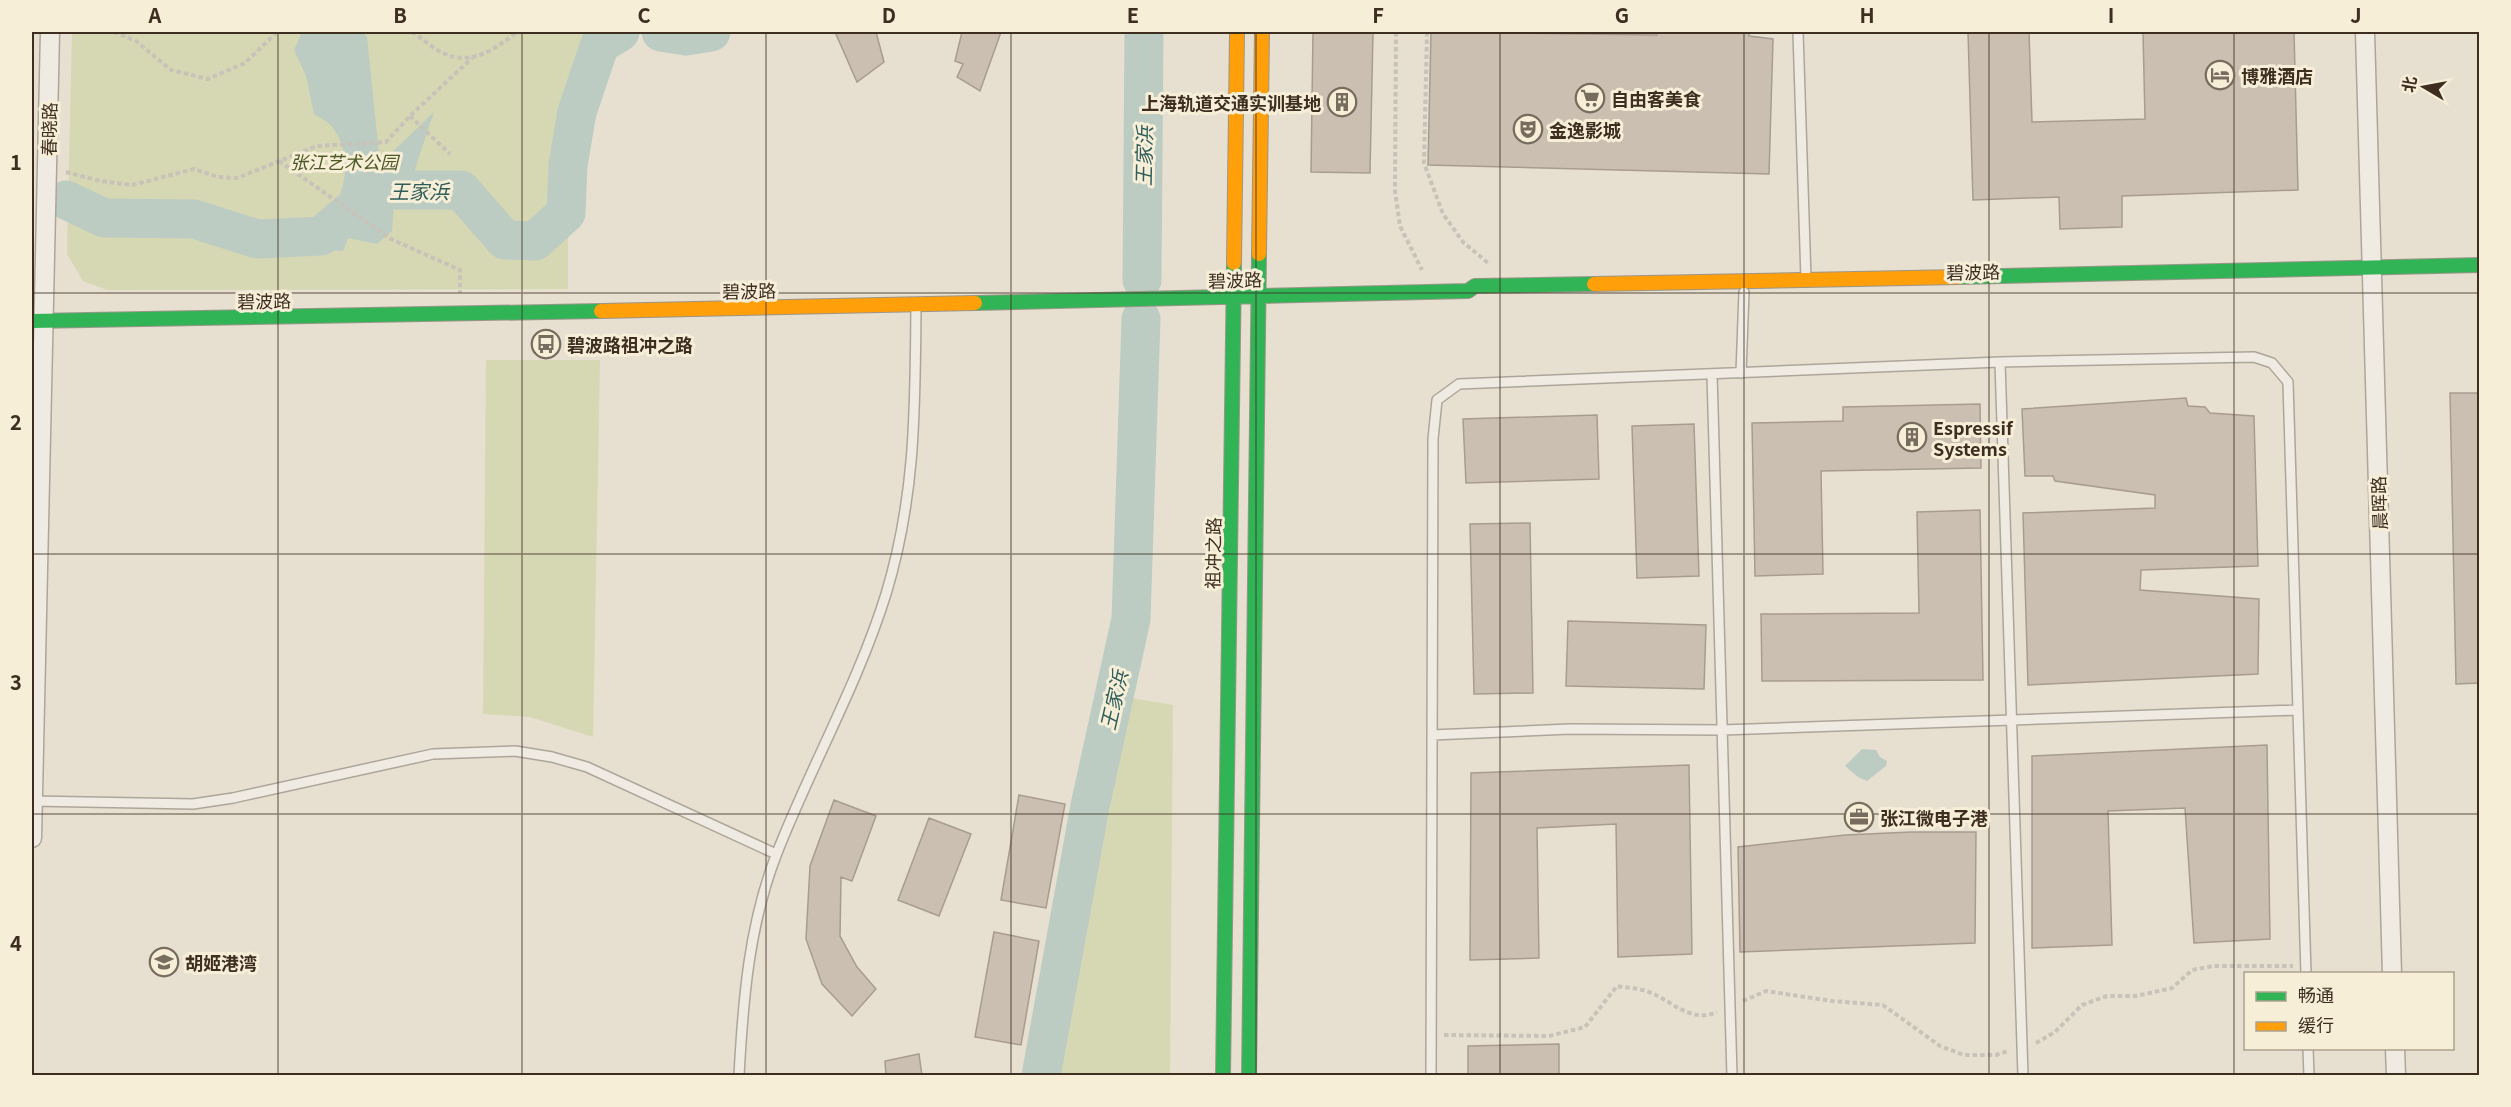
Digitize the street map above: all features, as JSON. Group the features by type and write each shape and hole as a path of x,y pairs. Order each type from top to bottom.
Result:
{"street":[{"name":"春晓路","path":"32,838 38,321 50,32"},
{"name":"祖冲之路","path":"1223,1076 1237,32"},
{"path":"1249,1076 1262,32"},
{"name":"晨晖路","path":"2365,32 2392,972"},
{"name":"碧波路","path":"2371,274 2480,265"},
{"name":"碧波路","path":"38,321 459,315 1258,297 1468,291 1475,286 1806,286 2371,274 2480,278"},
{"name":"碧波路","path":"1468,291 1475,296 1744,292 1806,286"},
{"path":"2395,1050 2396,1076"}],"lane":[{"path":"1798,32 1806,286"},
{"path":"1741,373 1744,292"},
{"path":"739,1076 744,992 756,923 776,854 862,662 885,594 901,534 911,476 914,431 916,303"},
{"path":"1431,1076 1433,439 1437,400 1459,384 2001,362 2254,357 2272,363 2288,382 2306,970"},
{"path":"2001,362 2023,1076"},
{"path":"1712,374 1732,1076"},
{"path":"1432,735 1570,729 1722,730 2011,718 2298,710"},
{"path":"32,801 194,804 233,798 433,754 515,751 552,757 587,767 776,854"},
{"path":"2308,1050 2309,1076"}],"path":[{"path":"114,32 136,41 171,70 208,79 245,63 277,32"},
{"path":"412,32 445,54 472,58"},
{"path":"70,172 100,181 132,185 194,170 218,177 237,178 317,146 386,142 410,116 472,58 492,51 517,32"},
{"path":"1395,32 1395,191 1400,226 1435,291"},
{"path":"1427,32 1424,163 1443,214 1463,242 1492,265"},
{"path":"410,116 450,154"},
{"path":"278,160 391,239 460,270 459,315"},
{"path":"1431,1035 1549,1036 1585,1027 1617,986 1647,991 1686,1014 1712,1014 1766,991 1832,1001 1883,1005 1940,1046 1964,1055 1996,1054 2038,1042 2055,1032 2082,1005 2107,996 2136,996 2172,988 2192,970 2213,966 2306,970"}],"green space":[{"name":"张江艺术公园","path":"72,32 620,32 600,45 577,112 568,166 568,289 107,290 83,281 67,254"},
{"path":"486,360 600,360 593,737 530,717 483,714"},
{"path":"1101,693 1173,705 1170,1075 1028,1075"}],"shaded area":[{"path":"302,32 363,32 367,37 380,164 434,112 412,178 394,202 392,231 377,244 348,238 343,251 293,249 296,230 318,223 336,204 341,192 345,165 340,139 327,122 314,114 306,76 294,50"},
{"path":"1862,749 1876,750 1880,757 1887,761 1886,766 1867,781 1845,766"}],"building":[{"path":"835,32 876,32 884,62 857,82"},
{"path":"962,32 1001,32 980,91 957,77 963,64 955,61"},
{"name":"上海轨道交通实训基地","path":"1313,32 1373,32 1370,173 1311,172"},
{"path":"1431,32 1657,35 1657,32 1749,32 1749,36 1773,39 1769,174 1428,165"},
{"name":"博雅酒店","path":"1968,32 2029,32 2032,122 2145,119 2143,32 2294,32 2298,190 2122,196 2122,227 2060,229 2059,197 1973,200"},
{"path":"2450,393 2480,393 2480,683 2456,684"},
{"path":"2186,398 2188,406 2205,407 2210,413 2254,416 2258,566 2141,570 2140,590 2259,599 2258,674 2028,685 2023,513 2155,508 2155,495 2055,481 2053,476 2025,476 2022,409"},
{"path":"1980,404 1981,468 1821,471 1823,574 1755,576 1752,423 1843,421 1843,407"},
{"path":"1597,415 1599,479 1466,483 1463,419"},
{"path":"1694,424 1699,576 1637,578 1632,426"},
{"path":"1980,510 1983,680 1762,681 1761,614 1919,613 1917,512"},
{"path":"1530,523 1533,693 1474,694 1470,524"},
{"path":"1568,621 1706,625 1704,689 1566,686"},
{"path":"2267,745 2270,939 2194,943 2185,808 2108,811 2112,945 2032,948 2032,756"},
{"path":"1689,765 1692,954 1618,957 1616,824 1537,828 1539,958 1470,960 1471,773"},
{"path":"1019,795 1065,804 1046,908 1001,900"},
{"path":"834,800 876,816 852,881 841,877 840,936 857,967 876,989 852,1016 822,984 806,939 810,866"},
{"path":"929,818 971,834 939,916 898,900"},
{"path":"1976,832 1975,943 1740,952 1738,847 1845,835"},
{"path":"994,932 1039,941 1021,1045 975,1037"},
{"path":"1559,1044 1559,1076 1468,1076 1468,1046"},
{"path":"919,1054 922,1076 886,1076 885,1061"}],"waterway":[{"name":"王家浜","path":"66,200 104,218 194,219 257,239 321,236 375,190 461,190 505,240 535,241 566,213 568,165 577,112 600,44 620,32"},
{"name":"王家浜","path":"661,32 686,36 711,32"},
{"name":"王家浜","path":"1142,280 1144,32"},
{"name":"王家浜","path":"1041,1076 1090,806 1131,619 1141,319"}],"traffic: fast":[{"path":"1249,1076 1259,254"},
{"path":"1223,1076 1234,263"},
{"path":"1959,277 2480,265"},
{"path":"975,303 1468,291 1475,286 1594,284"},
{"path":"32,321 601,311"}],"traffic: slow":[{"path":"1234,263 1237,32"},
{"path":"1259,254 1262,32"},
{"path":"1594,284 1959,277"},
{"path":"601,311 975,303"}],"place":[{"name":"博雅酒店","path":"2220,75"},
{"name":"自由客美食","path":"1590,98"},
{"name":"上海轨道交通实训基地","path":"1342,102"},
{"name":"金逸影城","path":"1528,129"},
{"name":"碧波路祖冲之路","path":"546,344"},
{"name":"Espressif Systems","path":"1912,437"},
{"name":"张江微电子港","path":"1859,817"},
{"name":"胡姬港湾","path":"164,962"}]}
